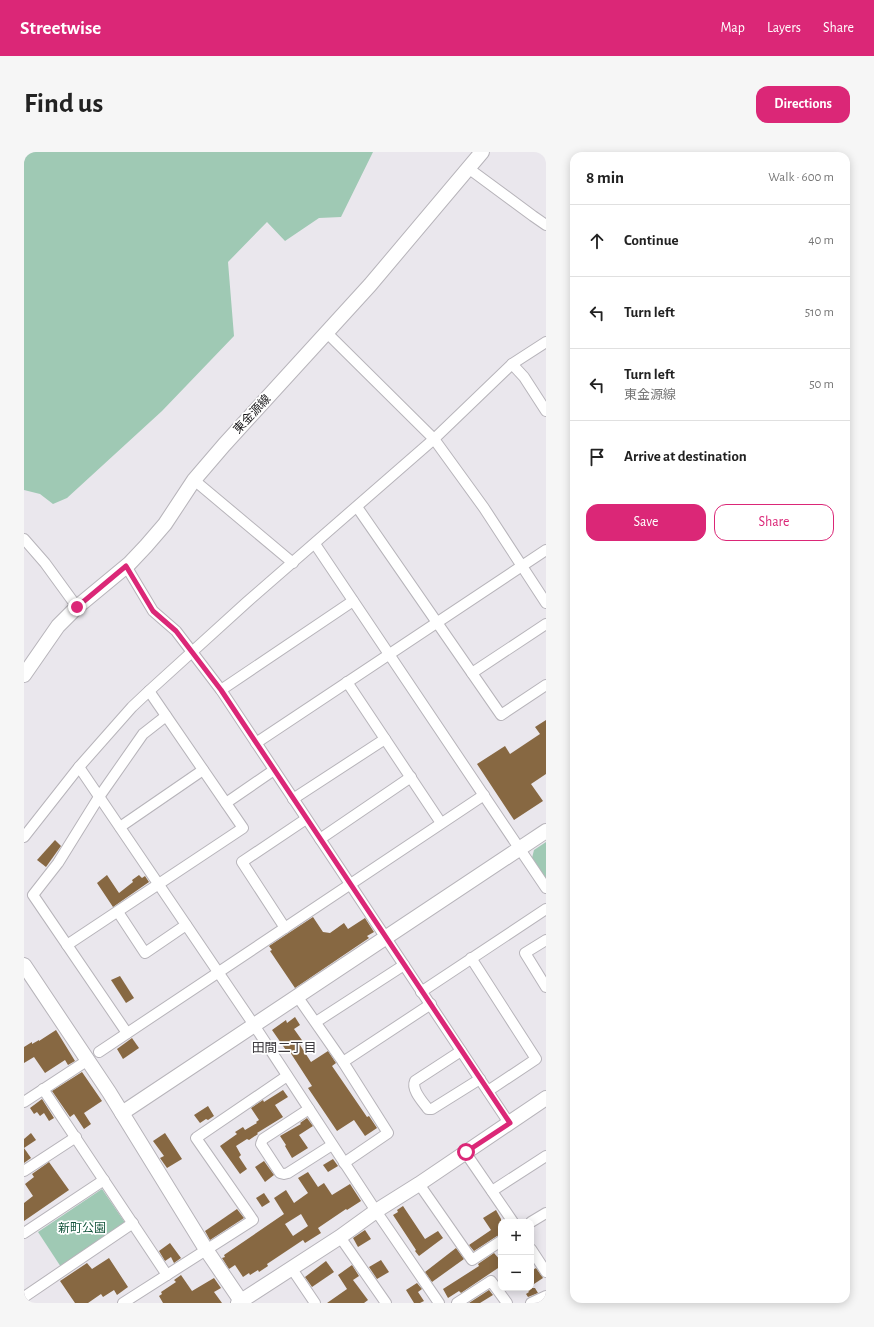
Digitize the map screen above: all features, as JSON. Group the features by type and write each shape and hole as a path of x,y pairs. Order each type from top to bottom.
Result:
{"street":[{"name":"東金源線","path":"24,675 58,626 77,607 126,566 165,524 194,480 224,445 328,333 482,152"},
{"path":"468,168 546,225"},
{"path":"328,333 434,439 484,508 546,602"},
{"path":"24,837 79,768 132,707 191,652 434,439 512,364 546,342"},
{"path":"512,364 524,377 546,411"},
{"path":"194,480 293,563"},
{"path":"357,507 501,715 546,685"},
{"path":"24,539 45,563 77,607"},
{"path":"315,544 546,888"},
{"path":"256,743 546,550"},
{"path":"126,566 153,611 176,631 221,690 421,992 431,1004 510,1123"},
{"path":"221,690 353,601"},
{"path":"472,673 546,624"},
{"path":"347,682 441,823"},
{"path":"68,945 243,828 149,691"},
{"path":"127,1033 33,895 58,863 100,797 143,734 166,716"},
{"path":"293,799 385,739"},
{"path":"79,768 254,1025 332,1145 439,1303"},
{"path":"120,827 203,770"},
{"path":"226,803 274,770"},
{"path":"320,839 411,777"},
{"path":"24,1102 484,795"},
{"path":"285,928 242,862 306,818"},
{"path":"122,1113 546,831"},
{"path":"421,992 546,909"},
{"path":"118,912 145,953 186,925"},
{"path":"546,940 525,953 546,987"},
{"path":"471,958 536,1060 488,1091"},
{"path":"24,965 93,1056 122,1113 207,1251 241,1302 546,1098"},
{"path":"316,1022 404,965"},
{"path":"297,996 343,1062 388,1133 344,1163"},
{"path":"343,1062 431,1004"},
{"path":"462,1051 415,1082 414,1088 428,1109 432,1109 436,1108 480,1079"},
{"path":"123,1303 207,1251 253,1220 196,1138 287,1076"},
{"path":"43,1089 167,1275"},
{"path":"309,1109 263,1139 261,1144 280,1173 284,1174 288,1173 332,1145"},
{"path":"24,1171 76,1137"},
{"path":"466,1152 511,1219"},
{"path":"492,1191 546,1156"},
{"path":"24,1233 104,1180"},
{"path":"419,1184 472,1260 498,1243"},
{"path":"534,1220 546,1213"},
{"path":"24,1297 133,1223"},
{"path":"340,1237 386,1303"},
{"path":"534,1254 546,1272"},
{"path":"292,1269 315,1303"},
{"path":"457,1303 491,1281 507,1303"},
{"path":"530,1303 546,1296"}],"green space":[{"path":"24,152 373,152 341,217 319,218 285,241 267,222 228,262 234,336 162,411 67,498 53,504 40,494 24,490"},
{"path":"546,842 546,879 532,858 534,850"},
{"name":"新町公園","path":"102,1189 126,1224 61,1267 38,1232"}],"building":[{"path":"546,720 546,774 531,784 543,801 514,820 477,764 505,746 510,754 540,734 535,727"},
{"path":"55,840 61,846 46,867 37,860"},
{"path":"107,875 119,893 139,875 142,878 145,876 149,882 113,907 97,883"},
{"path":"313,917 323,932 330,933 344,923 348,929 365,918 374,932 367,936 369,938 295,988 270,951 272,950 269,946"},
{"path":"120,976 134,998 126,1003 111,980"},
{"path":"295,1017 300,1025 294,1029 304,1043 300,1045 311,1062 328,1051 336,1063 332,1066 367,1117 369,1116 377,1128 365,1136 354,1120 337,1131 308,1088 312,1086 290,1052 288,1053 272,1030 286,1020 287,1023"},
{"path":"56,1030 75,1061 68,1065 65,1060 45,1073 34,1057 24,1063 24,1047 32,1042 32,1044 39,1041"},
{"path":"132,1038 139,1048 123,1059 117,1049"},
{"path":"82,1072 102,1101 84,1113 91,1124 84,1129 74,1114 70,1117 52,1091"},
{"path":"283,1090 288,1097 275,1105 283,1117 257,1133 258,1134 249,1140 247,1139 236,1146 241,1155 239,1157 247,1169 240,1174 220,1146 237,1134 235,1132 243,1127 245,1130 257,1123 256,1122 259,1120 251,1108"},
{"path":"42,1099 54,1118 49,1121 44,1113 40,1116 37,1112 34,1114 30,1108"},
{"path":"208,1106 214,1116 200,1123 194,1115"},
{"path":"307,1118 313,1126 299,1135 308,1148 292,1158 280,1136 301,1124 300,1123"},
{"path":"31,1133 36,1140 24,1148 24,1139"},
{"path":"165,1133 182,1159 167,1168 160,1158 164,1156 153,1141"},
{"path":"24,1148 31,1158 24,1163"},
{"path":"333,1159 338,1166 328,1172 323,1165"},
{"path":"264,1161 274,1175 265,1182 255,1167"},
{"path":"49,1162 69,1190 24,1221 24,1203 33,1196 25,1184 34,1177 32,1174"},
{"path":"308,1172 318,1187 324,1183 332,1195 350,1184 361,1201 347,1210 346,1209 318,1228 321,1233 305,1243 303,1240 267,1264 268,1266 259,1272 258,1270 243,1277 235,1265 229,1269 222,1258 225,1257 224,1255 284,1214 274,1198 286,1190 294,1203 308,1193 298,1178","holes":["301,1214 308,1226 293,1236 285,1224"]},
{"path":"264,1193 270,1202 262,1207 256,1198"},
{"path":"403,1206 425,1239 438,1231 443,1238 419,1256 393,1215"},
{"path":"237,1209 244,1218 210,1240 205,1231"},
{"path":"496,1210 501,1219 498,1219 498,1236 474,1251 469,1245 491,1230 483,1218"},
{"path":"365,1230 371,1239 358,1247 353,1238"},
{"path":"170,1243 181,1258 174,1263 171,1257 165,1261 159,1251"},
{"path":"456,1248 464,1259 432,1282 425,1272"},
{"path":"494,1253 498,1258 498,1268 461,1293 459,1291 448,1298 443,1289 479,1266 478,1264"},
{"path":"109,1258 128,1287 117,1295 114,1290 103,1297 101,1294 88,1303 75,1303 60,1281 87,1263 92,1269"},
{"path":"381,1260 389,1272 377,1279 369,1267"},
{"path":"326,1261 334,1272 312,1287 305,1277"},
{"path":"352,1265 359,1276 353,1280 368,1300 364,1303 327,1303 347,1289 338,1275"},
{"path":"536,1268 543,1278 534,1284 534,1269"},
{"path":"181,1275 192,1291 214,1278 221,1288 214,1292 222,1303 163,1303 159,1296 162,1294 161,1292 176,1282 174,1280"},
{"path":"417,1283 422,1289 418,1292 424,1301 414,1303 406,1290"},
{"path":"535,1288 538,1293 528,1297 526,1294 528,1291 534,1291"},
{"path":"489,1290 493,1295 480,1303 469,1303"}],"district":[{"name":"田間二丁目","path":"284,1048"}],"route":[{"path":"77,607 126,566 153,611 176,631 221,690 421,992 431,1004 510,1123 466,1152"}]}
